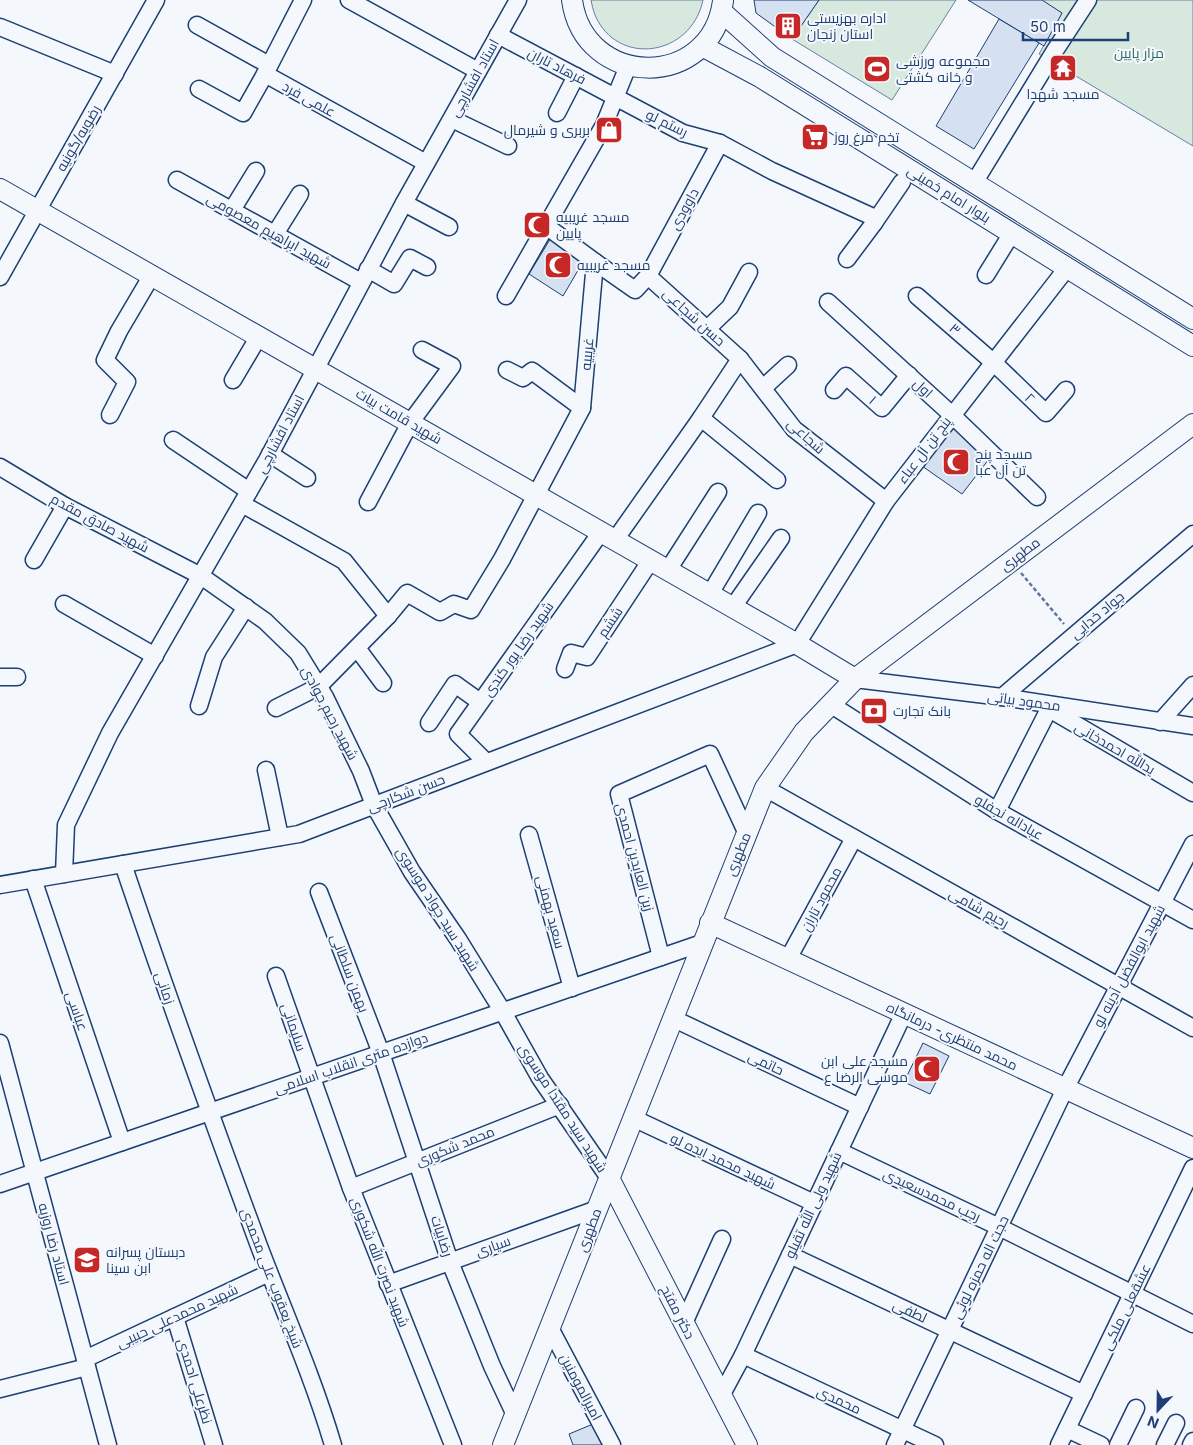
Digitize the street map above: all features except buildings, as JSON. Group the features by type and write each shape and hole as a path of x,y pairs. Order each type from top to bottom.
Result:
{"main road":[{"path":"572,0 581,31 594,47 610,58 628,66 648,69 668,66 686,58 702,46 714,30 722,6"},
{"name":"بلوار امام خمینی","path":"722,6 772,57 1193,319"},
{"name":"بلوار امام خمینی","path":"702,46 760,76 1193,346"},
{"name":"شهید قامت بیات","path":"0,189 660,565 855,679"},
{"name":"مطهری","path":"503,1445 765,788 804,732 855,679 1193,424"},
{"name":"محمد منتظری- درمانگاه","path":"710,923 1193,1148"},
{"name":"دکتر مفتح","path":"609,1178 746,1445"}],"street":[{"name":"رضویه/گونیه","path":"0,277 156,0"},
{"path":"199,89 243,113 303,0"},
{"path":"349,0 478,71"},
{"name":"استاد افشارچی","path":"64,874 66,824 110,733 246,498 404,203 518,0"},
{"path":"974,183 1088,0"},
{"name":"علمی فرد","path":"197,25 267,70 426,163"},
{"path":"0,27 115,74"},
{"name":"فرهاد تاران","path":"498,35 616,96"},
{"path":"506,296 604,125 628,66"},
{"path":"557,113 576,76"},
{"name":"رستم لو","path":"616,96 683,133 720,143 772,171 873,217 874,223"},
{"path":"452,119 508,146"},
{"name":"داوودی","path":"648,276 720,143"},
{"path":"232,210 256,171"},
{"name":"شهید ابراهیم معصومی","path":"177,180 275,234 365,275 394,284 410,258 427,266"},
{"path":"847,259 902,182"},
{"path":"275,234 300,194"},
{"path":"404,203 449,227"},
{"path":"546,226 635,290 648,276"},
{"path":"986,275 1012,233"},
{"name":"غریبیه","path":"388,616 407,594 440,612 454,604 471,610 502,559 582,408 595,262"},
{"name":"پنج تن آل عباء","path":"797,644 886,501 1067,268"},
{"path":"707,329 730,307 748,272"},
{"path":"110,415 127,382 105,360 119,331 152,275"},
{"name":"حسن شجاعی","path":"648,276 740,359"},
{"name":"۳","path":"917,296 993,362"},
{"name":"اول","path":"828,302 952,414 1037,497"},
{"path":"233,380 259,336"},
{"path":"368,502 410,423 452,366 422,350"},
{"name":"شجاعی","path":"740,359 794,429 886,501"},
{"name":"شهید رضا پور کندی","path":"486,762 458,734 480,702 701,418 740,359"},
{"name":"۲","path":"993,362 1046,413 1066,390"},
{"path":"763,388 788,366"},
{"path":"507,370 523,378 532,371 582,408"},
{"name":"۱","path":"834,390 846,376 882,408 909,376"},
{"path":"701,418 777,480"},
{"path":"173,440 246,498 344,561 388,616 318,687 276,708"},
{"path":"270,454 307,478"},
{"name":"شهید صادق مقدم","path":"0,467 65,506 201,576"},
{"path":"660,565 718,492"},
{"path":"34,560 65,506"},
{"path":"710,594 758,513"},
{"name":"جواد خدایی","path":"1002,697 1193,534"},
{"path":"733,607 781,538"},
{"name":"ششم","path":"565,669 572,653 588,656 660,565"},
{"name":"شهید رحیم جوادی","path":"201,576 265,621 298,653 318,687 361,771 374,805"},
{"path":"64,604 155,656"},
{"path":"199,706 214,657 246,607"},
{"name":"حسن شکارچی","path":"0,885 300,834 797,644"},
{"path":"357,648 383,683"},
{"path":"0,676 17,677"},
{"name":"محمود بیاتی","path":"855,679 1002,697 1043,706 1193,726"},
{"path":"429,723 455,684 480,702"},
{"path":"1160,722 1193,685"},
{"name":"عباداله نجفلو","path":"830,704 997,811 1193,920"},
{"path":"997,811 1043,706"},
{"name":"یدالله احمدخانی","path":"1043,706 1193,793"},
{"name":"زین العابدین احمدی","path":"662,957 619,794 710,754 747,834"},
{"path":"266,770 280,837"},
{"name":"رحیم شامی","path":"765,788 1193,1028"},
{"name":"شهید سید جواد موسوی","path":"374,805 412,872 458,939 503,1012"},
{"name":"سعید بهمنی","path":"530,835 572,988"},
{"name":"محمود تاران","path":"788,959 854,838"},
{"name":"شهید ابوالفضل آدینه لو","path":"1065,1089 1193,844"},
{"name":"زمانی","path":"123,864 209,1112"},
{"name":"عباسی","path":"33,880 122,1142"},
{"name":"بهمن سلطانی","path":"319,892 381,1053"},
{"name":"دوازده متری انقلاب اسلامی","path":"0,1184 702,943"},
{"name":"سلیمانی","path":"276,976 311,1077"},
{"name":"شهید سید مقتدا موسوی","path":"503,1012 540,1078 609,1178"},
{"name":"شهید ولی الله تقیلو","path":"721,1396 743,1354 904,1013"},
{"name":"حاتمی","path":"672,1018 860,1107"},
{"name":"استاد رضا روزبه","path":"0,1043 108,1445"},
{"name":"رضابیات","path":"381,1053 450,1262 492,1366 515,1415"},
{"name":"شهید نصرت الله شکوری","path":"311,1077 388,1284 453,1445"},
{"name":"حجت اله حمزه لوئی","path":"894,1445 1065,1089"},
{"name":"محمد شکوری","path":"351,1188 560,1105"},
{"name":"شیخ یعقوب علی محمدی","path":"209,1112 324,1416 333,1445"},
{"name":"شهید محمد ایده لو","path":"633,1118 814,1203"},
{"name":"رجب محمدسعیدی","path":"839,1151 999,1227 1193,1324"},
{"name":"عشقعلی ملکی","path":"1059,1445 1193,1168"},
{"name":"سیاری","path":"388,1284 597,1209"},
{"path":"684,1323 722,1239"},
{"name":"لطفی","path":"790,1255 1084,1394"},
{"name":"شهید محمدعلی حبیبی","path":"0,1390 86,1363 175,1317 269,1273"},
{"name":"نظرعلی احمدی","path":"175,1317 214,1445"},
{"name":"امیرالمومنین","path":"550,1328 612,1445"},
{"name":"محمدی","path":"743,1354 935,1445"},
{"path":"1118,1445 1136,1408"},
{"path":"1165,1445 1176,1422"},
{"path":"1067,1429 1101,1445"},
{"path":"1191,1445 1193,1441"}],"path":[{"path":"1011,560 1073,635"}],"green space":[{"path":"591,0 703,0 696,19 684,34 669,44 653,48 636,48 619,43 605,32 595,15"},
{"name":"مجموعه ورزشی و خانه کشتی","path":"819,0 956,0 892,100 792,39"},
{"name":"مزار پایین","path":"1039,0 1193,0 1193,146 1039,54 1062,13"}],"place":[{"name":"اداره بهزیستی استان زنجان","path":"788,26"},
{"name":"مسجد شهدا","path":"1063,68"},
{"name":"مجموعه ورزشی و خانه کشتی","path":"877,69"},
{"name":"بربری و شیرمال","path":"609,130"},
{"name":"تخم مرغ روز","path":"815,137"},
{"name":"مسجد غریبیه پایین","path":"537,225"},
{"name":"مسجد غریبیه","path":"558,265"},
{"name":"مسجد پنج تن آل عبا","path":"956,462"},
{"name":"بانک تجارت","path":"874,711"},
{"name":"مسجد علی ابن موسی الرضا ع","path":"927,1069"},
{"name":"دبستان پسرانه ابن سینا","path":"87,1260"}]}
